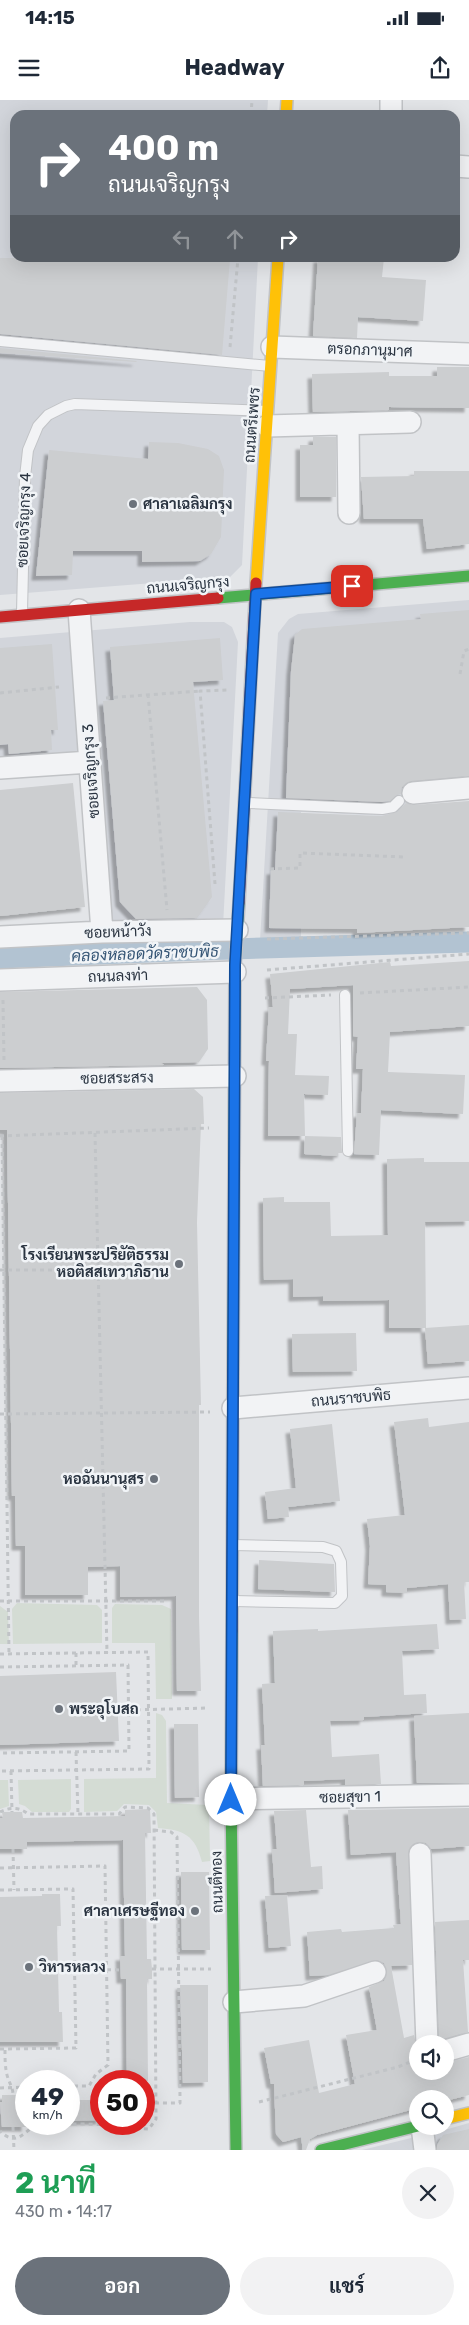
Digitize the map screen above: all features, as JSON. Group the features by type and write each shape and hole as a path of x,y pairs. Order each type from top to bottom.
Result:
{"main road":[{"name":"ถนนตรีเพชร","path":"256,594 278,262"},
{"name":"ถนนเจริญกรุง","path":"0,617 469,576"},
{"name":"ถนนตีทอง","path":"236,2150 231,1800 235,969 246,803 249,695 256,594"},
{"path":"454,2117 469,2113"},
{"path":"321,2150 409,2128"}],"street":[{"name":"ตรอกภานุมาศ","path":"271,356 469,354"},
{"path":"267,419 348,424 410,422"},
{"path":"348,424 349,513"},
{"name":"ซอยเจริญกรุง 3","path":"79,610 102,932"},
{"path":"0,768 90,762"},
{"path":"406,797 469,788"},
{"name":"ซอยหน้าวัง","path":"0,937 102,932 237,935"},
{"name":"ถนนลงท่า","path":"1,989 235,969"},
{"name":"ซอยสระสรง","path":"2,1075 235,1076"},
{"name":"ถนนราชบพิธ","path":"233,1408 469,1388"},
{"name":"ซอยสุขา 1","path":"231,1800 469,1795"},
{"path":"420,1854 427,2035"},
{"path":"234,2002 304,1996 375,1972"},
{"path":"454,2048 469,2044"},
{"path":"423,2135 425,2150"}],"lane":[{"path":"0,341 228,360 271,356"},
{"name":"ซอยเจริญกรุง 4","path":"22,615 26,461 38,426 48,415 66,406 75,404 267,419"},
{"path":"246,803 382,809 393,807 406,797"},
{"path":"345,995 348,1151"},
{"path":"232,1545 323,1547 336,1551 341,1562 342,1596 335,1602 232,1601"}],"path":[{"path":"228,360 238,262"},
{"path":"460,674 464,651 469,649"},
{"path":"0,693 59,687"},
{"path":"102,698 200,690 228,690"},
{"path":"200,690 216,892"},
{"path":"148,694 168,914"},
{"path":"270,868 300,868 300,853 405,857"},
{"path":"267,939 469,934"},
{"path":"267,970 469,954"},
{"path":"265,998 469,987"},
{"path":"1,989 2,1075"},
{"path":"9,1654 1,1136 209,1128"},
{"path":"95,1133 107,1653"},
{"path":"2,1270 152,1270"},
{"path":"0,1414 211,1412"},
{"path":"0,1602 166,1601"},
{"path":"0,1654 148,1652 149,1710 149,1769 0,1771"},
{"path":"76,1653 76,1666"},
{"path":"0,1667 128,1665 129,1710 129,1751 0,1753"},
{"path":"129,1710 213,1708"},
{"path":"76,1752 78,1814"},
{"path":"11,1771 12,1810"},
{"path":"0,1812 22,1809 28,1814 119,1814 125,1807 148,1808 154,1814 153,1969 156,2103 156,2119 149,2129 130,2128 124,2125 35,2126 23,2136 13,2138 4,2135 0,2131"},
{"path":"154,1830 171,1832 177,1837 180,2103 156,2103"},
{"path":"13,1849 14,1890"},
{"path":"0,1868 105,1866 108,2065 96,2074 89,2086 80,2086"},
{"path":"0,1890 73,1890 76,2048 0,2050"},
{"path":"74,1969 121,1970"},
{"path":"153,1969 215,1969"},
{"path":"5,2050 5,2067 13,2087 13,2095"},
{"path":"255,2103 409,2063"},
{"path":"0,2088 13,2087"},
{"path":"13,2127 14,2150"}],"shaded area":[{"path":"0,100 268,100 267,110 10,110 10,262 258,262 242,565 230,577 0,595"},
{"path":"469,600 469,643 412,749 407,817 301,812 301,944 260,941 278,633 289,619 298,614"},
{"path":"190,622 224,622 232,627 238,642 223,926 112,928 95,758 0,765 0,638"},
{"path":"17,1603 97,1605 102,1610 102,1643 13,1644 12,1609"},
{"path":"115,1604 162,1605 171,1609 172,1699 156,1699 155,1643 112,1643 112,1608"},
{"path":"0,1606 8,1612 9,1644 0,1644"},
{"path":"156,1713 162,1715 166,1721 167,1803 209,1805 210,1861 202,1862 196,1846 187,1836 175,1830 158,1828 156,1812 149,1805 124,1804 117,1811 84,1812 84,1779 156,1778"},
{"path":"71,1779 71,1809 69,1812 32,1812 19,1804 18,1780"},
{"path":"0,1780 8,1780 9,1806 0,1809"},
{"path":"469,2123 469,2150 362,2150 423,2135 454,2135 454,2127"}],"building":[{"path":"0,258 10,258 10,262 230,262 222,355 0,334"},
{"path":"318,262 384,262 382,277 426,280 423,321 358,317 357,338 313,336"},
{"path":"0,348 137,361 0,353"},
{"path":"437,367 469,367 469,408 389,407 389,410 313,412 312,374 389,372 389,376 437,376"},
{"path":"313,437 336,437 336,497 300,497 300,445 313,445"},
{"name":"ศาลาเฉลิมกรุง","path":"149,442 178,443 208,449 219,456 224,470 221,537 211,554 200,561 142,562 142,551 73,551 72,575 36,576 49,450 148,459"},
{"path":"414,471 469,471 469,544 427,549 423,519 364,519 361,477 414,476"},
{"path":"469,610 469,776 411,781 402,787 401,794 390,801 382,802 286,798 291,671 295,635 302,629 421,619 420,614"},
{"path":"220,638 223,680 193,682 212,897 197,918 136,919 120,902 103,701 114,700 110,647"},
{"path":"52,644 58,730 51,730 52,750 9,754 8,744 0,745 0,648"},
{"path":"73,783 85,907 0,916 0,790"},
{"path":"469,801 469,927 357,933 357,929 269,928 271,870 275,870 278,812 382,816 397,812 406,803 414,805"},
{"path":"469,961 469,1026 390,1032 388,1072 465,1075 463,1114 381,1110 379,1155 354,1154 357,1113 361,1113 363,1069 356,1069 358,1037 353,1036 353,985 290,989 288,1034 297,1034 295,1075 329,1076 328,1095 304,1094 305,1136 268,1136 269,1061 266,1061 269,1007 273,1007 270,974 390,962 391,966"},
{"path":"197,987 207,1000 208,1049 199,1062 161,1063 164,1065 0,1068 0,992"},
{"path":"194,1089 203,1097 204,1124 201,1124 197,1222 201,1405 199,1405 199,1616 201,1691 177,1691 176,1596 120,1597 120,1566 88,1567 88,1595 25,1595 25,1546 16,1546 15,1496 12,1496 7,1130 0,1130 0,1093"},
{"path":"305,1136 341,1137 342,1153 338,1153 338,1156 304,1154"},
{"path":"424,1158 424,1162 469,1162 469,1221 425,1222 426,1328 389,1328 389,1300 323,1301 323,1296 293,1297 293,1279 264,1280 263,1198 284,1197 284,1202 330,1202 331,1236 388,1235 387,1159"},
{"path":"469,1325 469,1361 428,1364 425,1328"},
{"path":"356,1333 357,1371 293,1372 292,1334"},
{"path":"428,1418 429,1427 469,1422 469,1582 464,1582 466,1619 450,1620 448,1584 407,1588 407,1593 386,1592 386,1585 368,1584 370,1546 367,1519 405,1515 394,1422"},
{"path":"332,1424 340,1501 288,1507 289,1517 268,1519 265,1492 296,1488 290,1429"},
{"path":"259,1560 334,1564 335,1592 258,1589"},
{"path":"437,1624 439,1649 402,1651 404,1695 426,1694 427,1713 364,1717 364,1720 330,1721 332,1757 379,1754 381,1784 345,1785 345,1779 304,1781 304,1785 263,1786 261,1745 265,1745 262,1684 275,1683 273,1631 318,1629 318,1631"},
{"name":"พระอุโบสถ","path":"116,1672 119,1741 0,1745 0,1676"},
{"path":"469,1713 469,1783 417,1783 414,1716"},
{"path":"174,1724 198,1724 199,1797 175,1798"},
{"path":"469,1808 469,1846 431,1849 426,1843 420,1842 413,1844 409,1849 412,1965 391,1966 404,2038 409,2036 409,2080 454,2080 454,2061 469,2057 469,2095 454,2099 454,2090 409,2090 409,2110 317,2135 310,2139 306,2150 303,2150 301,2137 283,2142 276,2134 274,2084 271,2084 264,2048 309,2040 319,2093 355,2084 346,2035 377,2030 369,1987 384,1981 387,1974 384,1963 377,1960 328,1975 310,1976 307,1932 341,1929 342,1932 394,1928 393,1925 401,1924 396,1852 351,1855 348,1810"},
{"path":"150,1809 151,1833 145,1833 147,1959 151,1959 152,1969 152,1979 147,1979 148,2070 127,2070 126,1979 121,1979 120,1956 125,1956 123,1840 27,1842 27,1849 0,1849 0,1818 3,1818 2,1812 22,1812 23,1818 125,1816 125,1810"},
{"path":"306,1810 311,1867 322,1866 323,1889 275,1893 272,1849 277,1849 274,1811"},
{"name":"ศาลาเศรษฐีทอง","path":"181,1872 209,1872 210,1950 182,1950"},
{"name":"วิหารหลวง","path":"42,1894 60,1894 61,1926 57,1926 59,2012 62,2012 63,2042 0,2042 0,1897 42,1896"},
{"path":"287,1895 291,1946 269,1948 265,1896"},
{"path":"469,1920 469,1960 463,1960 468,2032 454,2036 439,2035 435,1922"},
{"path":"180,1985 208,1985 208,2082 183,2083"},
{"path":"2,2095 15,2095 15,2127 2,2127 0,2102 2,2102"},
{"path":"80,2100 90,2100 90,2120 80,2121"},
{"path":"469,2129 469,2150 437,2150 437,2145 443,2135 454,2135 454,2132"}],"waterway":[{"name":"คลองหลอดวัดราชบพิธ","path":"0,958 469,942"}],"traffic: fast":[{"path":"218,598 469,576"},
{"path":"233,1371 235,965 239,903"},
{"path":"232,1631 231,1799 236,2150"},
{"path":"321,2150 409,2128"}],"traffic: slow":[{"path":"286,110 287,100"},
{"path":"256,583 278,262"},
{"path":"454,2117 469,2113"}],"traffic: jam":[{"path":"239,903 256,583"},
{"path":"0,617 218,598"},
{"path":"232,1631 233,1371"}],"place":[{"name":"ศาลาเฉลิมกรุง","path":"133,504"},
{"name":"โรงเรียนพระปริยัติธรรม หอติสสเทวาภิธาน","path":"179,1264"},
{"name":"หอฉันนานุสร","path":"154,1479"},
{"name":"พระอุโบสถ","path":"59,1709"},
{"name":"ศาลาเศรษฐีทอง","path":"195,1911"},
{"name":"วิหารหลวง","path":"29,1967"}],"route":[{"path":"231,1800 235,965 246,803 249,695 256,594 352,586"}]}
